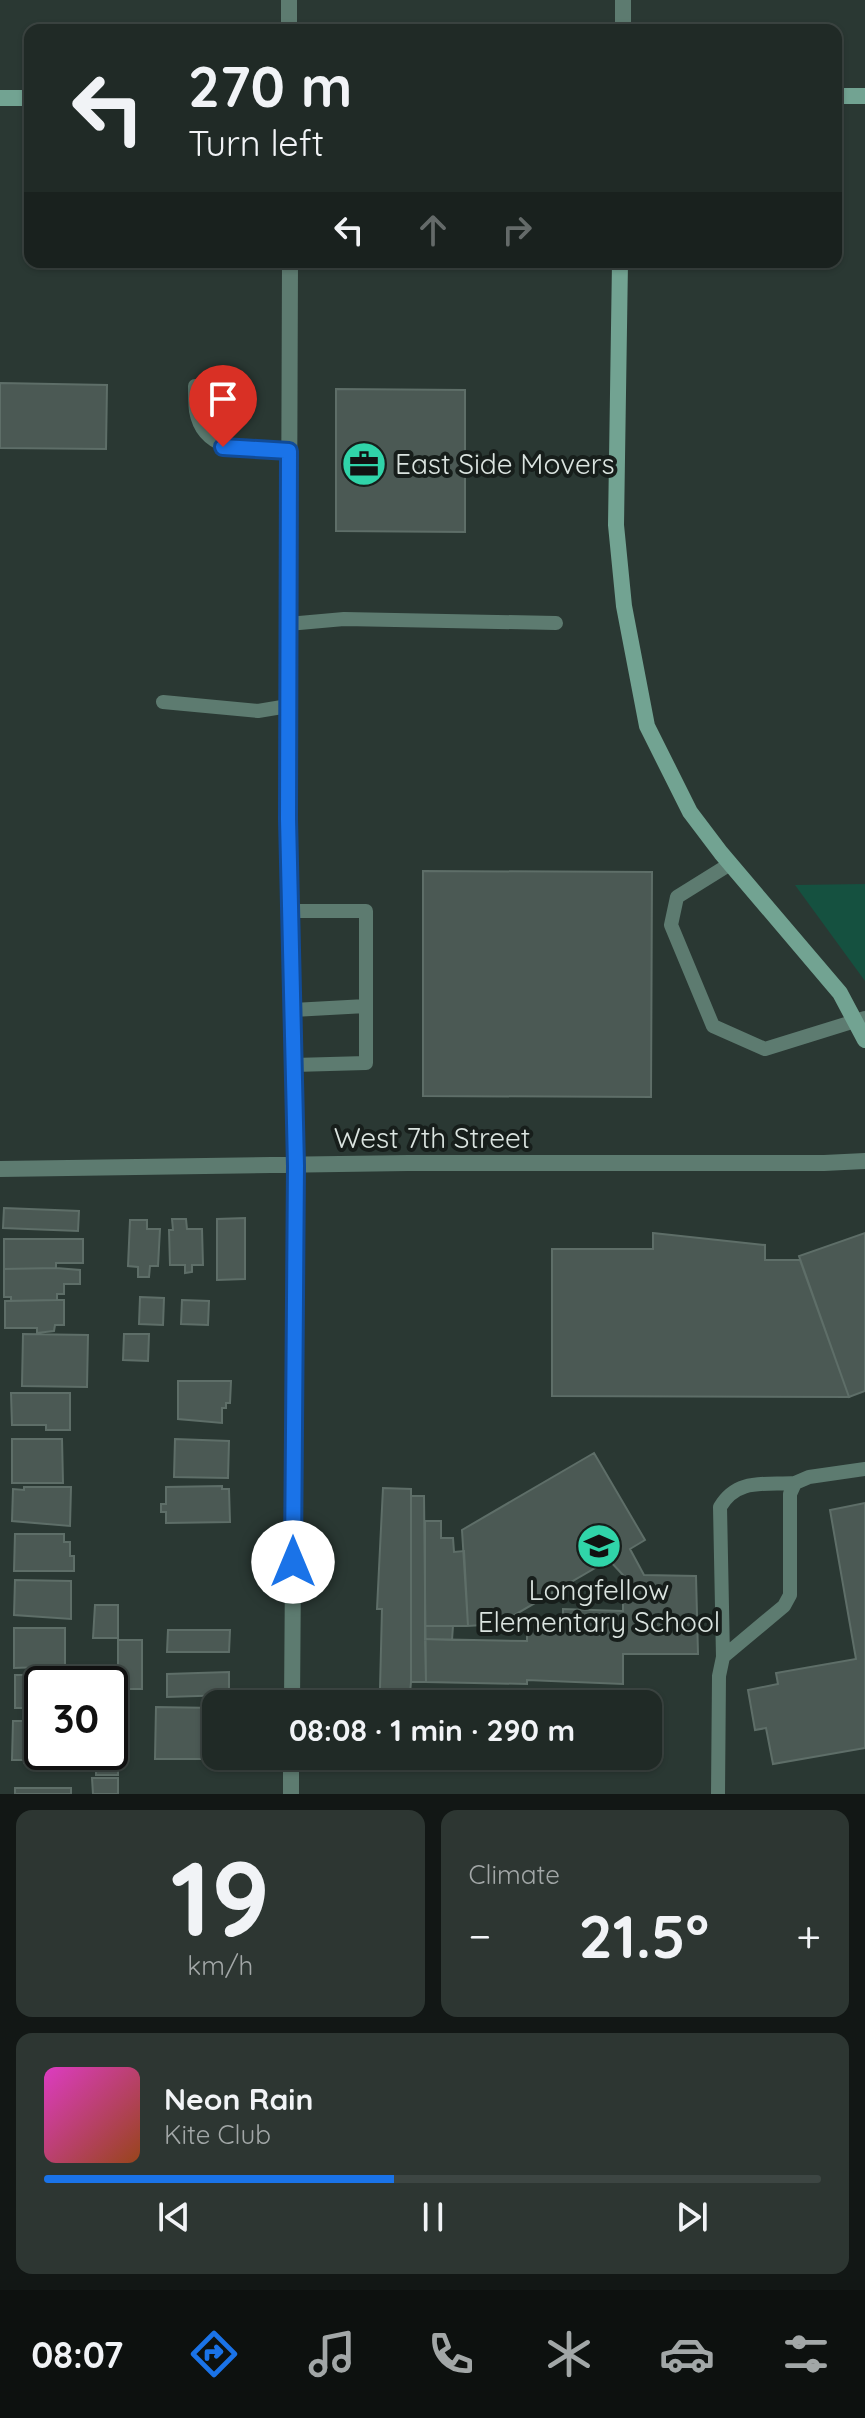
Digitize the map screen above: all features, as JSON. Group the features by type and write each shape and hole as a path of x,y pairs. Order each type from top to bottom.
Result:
{"street":[{"path":"289,0 289,24"},
{"path":"623,0 623,24"},
{"path":"842,96 865,96"},
{"path":"0,98 24,98"},
{"path":"290,268 288,706 296,1166 292,1690"},
{"path":"620,268 616,525 624,606 647,726 690,812 840,993 860,1020 865,1040"},
{"name":"West 7th Street","path":"0,1169 865,1161"},
{"path":"291,1770 291,1794"}],"lane":[{"path":"195,386 196,412 203,431 223,447 289,451"},
{"path":"288,624 344,619 556,623"},
{"path":"163,702 258,711 288,706"},
{"path":"730,864 677,897 671,925 713,1026 765,1049 860,1020"},
{"path":"290,911 366,911 366,1063 294,1065"},
{"path":"293,1010 366,1006"},
{"path":"718,1794 719,1676 723,1657 720,1507 728,1493 743,1486 795,1483 809,1477 865,1469"},
{"path":"723,1657 784,1606 790,1595 790,1494 795,1483"}],"green space":[{"path":"865,884 865,981 795,885"}],"building":[{"path":"0,383 107,385 106,449 0,448"},
{"path":"336,389 465,390 465,532 336,531"},
{"path":"423,871 652,872 651,1097 423,1096"},
{"path":"4,1208 79,1211 78,1231 3,1228"},
{"path":"245,1218 245,1279 217,1280 217,1219"},
{"path":"172,1219 186,1219 187,1229 202,1229 203,1265 192,1265 192,1272 185,1273 185,1265 170,1265 169,1230 173,1230"},
{"path":"130,1220 147,1220 147,1229 160,1229 158,1266 150,1266 149,1277 138,1277 138,1267 128,1266"},
{"path":"653,1233 765,1245 765,1260 800,1260 849,1397 552,1396 552,1249 653,1249"},
{"path":"865,1233 865,1391 849,1397 799,1256"},
{"path":"4,1239 83,1239 83,1263 56,1263 56,1268 4,1269"},
{"path":"4,1269 80,1270 80,1284 64,1284 64,1294 57,1294 57,1300 11,1301 11,1297 4,1297"},
{"path":"140,1297 164,1298 163,1325 139,1324"},
{"path":"64,1300 64,1325 55,1325 54,1331 37,1333 37,1328 5,1328 5,1301"},
{"path":"182,1300 209,1301 208,1325 181,1324"},
{"path":"23,1334 88,1335 87,1387 22,1386"},
{"path":"124,1334 149,1334 148,1361 123,1360"},
{"path":"178,1381 231,1381 230,1403 222,1408 222,1423 178,1419"},
{"path":"11,1393 70,1393 70,1430 46,1430 46,1425 12,1425"},
{"path":"12,1439 62,1439 63,1483 12,1483"},
{"path":"175,1439 229,1441 228,1478 174,1477"},
{"path":"594,1453 645,1540 630,1549 644,1575 696,1576 698,1654 623,1654 623,1684 527,1680 527,1684 426,1682 425,1639 527,1641 527,1625 563,1627 563,1609 623,1611 623,1575 609,1560 499,1624 468,1626 462,1530"},
{"path":"222,1486 222,1489 229,1489 230,1522 166,1523 166,1512 161,1512 161,1504 166,1504 166,1487"},
{"path":"24,1487 71,1487 70,1526 12,1521 13,1489 24,1490"},
{"path":"383,1488 411,1489 410,1690 380,1689 382,1609 377,1609"},
{"path":"411,1496 424,1496 426,1682 411,1682"},
{"path":"865,1503 865,1748 773,1764 766,1728 755,1730 748,1690 778,1684 776,1673 856,1659 830,1510"},
{"path":"425,1521 441,1521 441,1538 453,1538 454,1552 464,1551 468,1626 425,1626"},
{"path":"15,1534 64,1534 64,1542 70,1542 70,1556 74,1556 74,1571 14,1571"},
{"path":"15,1580 71,1581 71,1619 14,1615"},
{"path":"95,1605 118,1605 118,1638 93,1638"},
{"path":"425,1626 453,1626 452,1640 425,1639"},
{"path":"14,1628 65,1628 65,1666 14,1668"},
{"path":"168,1630 230,1630 229,1652 167,1652"},
{"path":"118,1640 142,1640 142,1689 128,1689 128,1666 118,1666"},
{"path":"229,1672 229,1690 202,1690 202,1696 167,1697 167,1674"},
{"path":"15,1675 24,1675 24,1708 15,1708"},
{"path":"156,1707 202,1708 202,1759 155,1759"},
{"path":"13,1721 24,1721 24,1760 12,1760"},
{"path":"96,1770 118,1770 118,1775 96,1775"},
{"path":"92,1778 118,1778 118,1794 93,1794"},
{"path":"15,1788 71,1788 71,1794 15,1794"}],"place":[{"name":"East Side Movers","path":"364,464"},
{"name":"Longfellow Elementary School","path":"599,1546"}],"route":[{"path":"223,447 289,451 288,819 296,1166 293,1562"}]}
